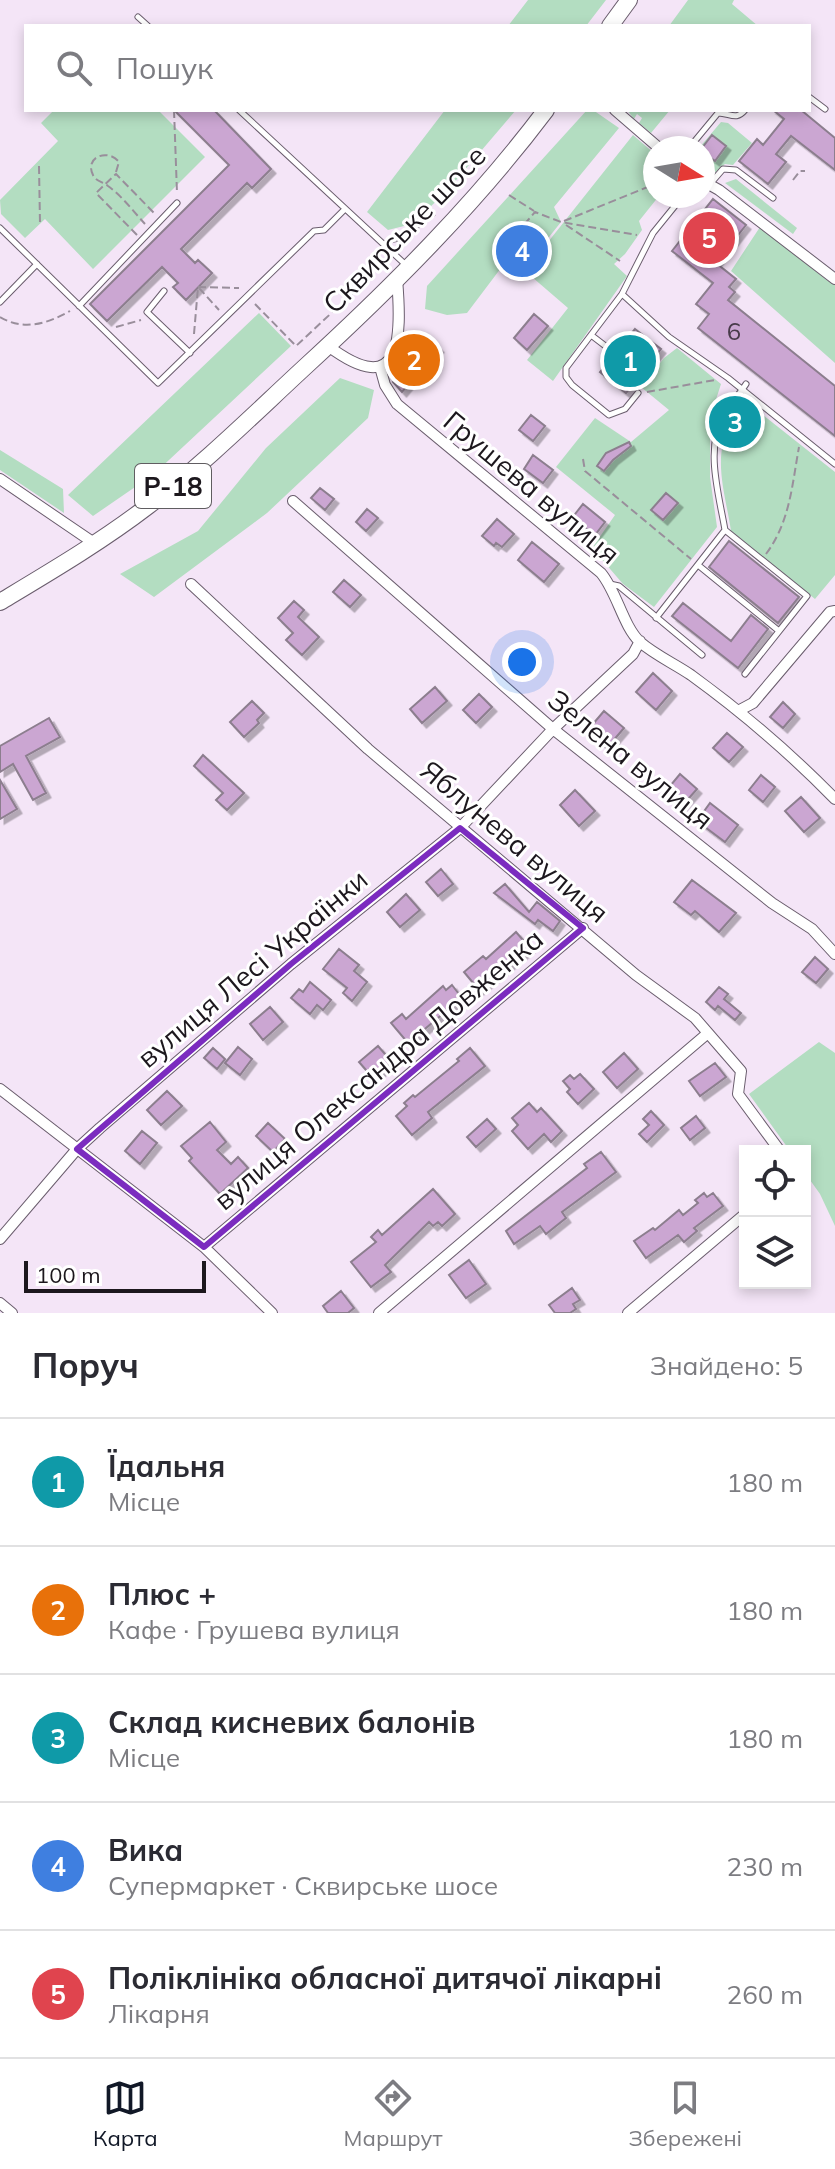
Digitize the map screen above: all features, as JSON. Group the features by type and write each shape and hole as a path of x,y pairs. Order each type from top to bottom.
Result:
{"main road":[{"path":"611,24 629,0"},
{"name":"Сквирське шосе","path":"328,346 485,186 544,112"},
{"name":"Р-18","path":"0,602 147,507 197,466 328,346"}],"street":[{"path":"617,112 645,136"},
{"path":"715,190 835,279"},
{"path":"328,346 359,366 370,369 380,367 390,359 396,343 402,273"},
{"name":"Грушева вулиця","path":"380,367 385,385 397,404 601,573 640,641 738,711 810,773 835,799"},
{"path":"0,479 94,543"},
{"name":"Зелена вулиця","path":"293,501 553,729 772,903 812,929 835,954"},
{"name":"Яблунева вулиця","path":"191,584 296,685 460,828 636,975 695,1018 741,1071 738,1094 776,1145"},
{"path":"738,711 753,703 830,612 835,611"},
{"name":"вулиця Лесі Українки","path":"0,1239 77,1149 291,964 460,828 553,729 633,654 640,641"},
{"name":"вулиця Олександра Довженка","path":"204,1247 583,928"},
{"path":"379,1313 708,1033"},
{"path":"0,1089 204,1247 272,1313"},
{"path":"628,1313 741,1217"},
{"path":"0,1303 12,1313"}],"lane":[{"path":"138,17 146,24"},
{"path":"811,98 825,109"},
{"path":"241,112 345,209 402,273"},
{"path":"699,136 718,113 735,117 743,112"},
{"path":"715,176 723,169 732,169 773,198"},
{"path":"79,306 177,203"},
{"path":"638,393 625,409 609,415 568,381 566,368 622,294 653,233 673,208"},
{"path":"0,228 158,383 314,231 324,230 345,209"},
{"path":"0,302 37,264"},
{"path":"164,291 147,312 191,351"},
{"path":"622,294 669,337 744,387 800,438 835,464"},
{"path":"591,335 608,348"},
{"path":"744,387 722,417 714,453 725,530 807,596 745,674"},
{"path":"656,618 725,530"},
{"path":"698,565 779,631"},
{"path":"610,584 619,586 702,655"}],"path":[{"path":"174,112 177,203"},
{"path":"142,240 96,193 106,183 116,174 119,162 106,153 97,157 91,173 94,179 106,183 151,230"},
{"path":"39,166 40,224"},
{"path":"793,180 800,171 805,171"},
{"path":"116,174 161,220"},
{"path":"561,222 643,189"},
{"path":"509,195 535,212 561,222 637,235"},
{"path":"514,242 511,240 535,212"},
{"path":"388,240 393,242 409,238 432,213 435,216"},
{"path":"561,222 620,261"},
{"path":"250,299 296,346 376,270 380,257 376,247"},
{"path":"198,287 225,317"},
{"path":"198,287 239,288"},
{"path":"191,351 198,287"},
{"path":"0,317 11,324 33,325 79,306"},
{"path":"104,331 152,317"},
{"path":"638,393 728,378"},
{"path":"761,560 776,540 787,514 800,438"},
{"path":"583,459 585,471 698,565"}],"highlighted area":[{"path":"460,828 583,928 204,1247 77,1149 291,964"}],"green space":[{"path":"528,0 606,0 588,24 510,24"},
{"path":"688,0 734,0 732,4 756,24 670,24"},
{"path":"52,112 160,112 205,157 93,269 45,219 25,238 1,214 0,200 58,141 41,123"},
{"path":"443,112 514,112 446,192 412,224 388,230 367,212"},
{"path":"585,112 596,112 619,128 554,207 561,222 522,271 501,268 467,313 447,315 425,309 427,286"},
{"path":"629,112 668,112 651,133 639,123 642,118 637,114 634,119"},
{"path":"721,122 728,123 752,143 733,165 725,164 715,173 715,136 709,136"},
{"path":"633,135 643,144 643,208 649,208 639,221 642,230 614,264 627,276 553,381 527,360 568,308 525,271"},
{"path":"736,179 797,228 793,234 725,183"},
{"path":"760,227 828,281 835,273 835,363 731,271"},
{"path":"259,313 291,346 154,474 93,516 68,495"},
{"path":"677,348 721,384 710,418 710,477 717,527 654,607 623,584 592,548 615,515 556,467 595,418 631,442 669,410 641,387 664,358"},
{"path":"340,378 374,390 368,418 267,513 154,597 120,574 198,531 266,448"},
{"path":"754,408 835,472 835,575 815,599 731,531 721,465 724,440 730,429 734,432 745,420 741,416 743,412"},
{"path":"0,450 63,489 64,513 0,470"},
{"path":"819,1042 835,1053 835,1226 811,1181 811,1145 786,1145 749,1094"}],"building":[{"path":"176,112 216,112 271,169 252,188 247,183 181,249 195,263 198,260 212,273 186,300 173,287 178,283 162,267 107,321 90,304 229,165"},
{"path":"775,112 803,112 835,138 835,170 791,136 776,154 786,162 768,184 739,161 757,139 763,145 784,119"},
{"path":"715,137 726,146 715,161"},
{"path":"715,201 746,225 716,263 736,279 729,287 735,292 728,300 835,386 835,436 698,328 709,314 696,304 713,283 672,251 706,208 715,208"},
{"path":"522,231 542,247 522,271 503,256"},
{"path":"534,314 548,326 527,350 514,338"},
{"path":"635,329 661,349 626,393 600,372"},
{"path":"429,339 439,348 402,392 393,382"},
{"path":"531,415 545,426 533,441 519,430"},
{"path":"629,442 631,446 604,471 597,466 606,453"},
{"path":"533,455 553,470 543,483 524,469"},
{"path":"320,488 334,499 325,510 311,498"},
{"path":"666,493 678,503 663,520 651,510"},
{"path":"583,504 605,522 595,535 572,518"},
{"path":"367,509 378,518 366,531 356,522"},
{"path":"497,519 514,534 502,547 496,543 494,546 482,536"},
{"path":"729,541 799,597 778,623 709,567"},
{"path":"532,542 559,564 544,582 518,560"},
{"path":"344,580 361,595 350,607 333,592"},
{"path":"294,601 304,610 298,617 319,637 302,655 286,640 293,633 278,618"},
{"path":"683,603 731,641 751,615 768,629 738,668 672,616"},
{"path":"653,673 672,691 656,710 636,692"},
{"path":"435,687 447,701 422,723 410,709"},
{"path":"479,694 492,707 476,723 463,710"},
{"path":"252,701 264,713 257,720 259,723 244,737 230,722"},
{"path":"783,702 795,714 783,728 770,717"},
{"path":"604,711 624,728 607,748 587,731"},
{"path":"49,718 60,737 26,756 46,793 33,800 13,764 0,772 0,746"},
{"path":"727,733 743,747 729,762 713,748"},
{"path":"203,755 244,793 227,810 216,800 223,793 194,766"},
{"path":"680,774 697,789 682,806 665,792"},
{"path":"761,775 775,787 763,802 749,790"},
{"path":"0,780 17,809 0,819"},
{"path":"575,790 595,811 579,826 560,805"},
{"path":"801,797 820,818 804,832 785,811"},
{"path":"710,803 738,825 725,842 697,821"},
{"path":"441,869 453,884 438,896 426,882"},
{"path":"692,880 736,913 719,932 695,911 691,915 674,902"},
{"path":"505,884 529,912 537,902 560,921 553,931 538,920 535,924 494,893"},
{"path":"406,894 420,910 400,927 387,912"},
{"path":"516,932 530,948 479,990 464,972 483,956 486,959"},
{"path":"339,949 359,965 354,971 367,982 352,1001 343,993 347,988 323,969"},
{"path":"815,957 828,969 816,983 802,972"},
{"path":"310,982 331,1000 323,1010 317,1005 310,1014 291,998 299,989 303,992"},
{"path":"452,985 462,998 408,1043 391,1023 402,1014 406,1019 443,986 446,990"},
{"path":"719,987 728,994 724,999 741,1013 735,1020 718,1006 715,1010 706,1002"},
{"path":"270,1007 283,1022 263,1040 250,1024"},
{"path":"378,1046 392,1062 373,1078 359,1062"},
{"path":"238,1047 252,1059 240,1075 225,1063"},
{"path":"213,1048 225,1059 217,1069 204,1058"},
{"path":"470,1048 485,1066 428,1112 432,1118 412,1135 396,1116 407,1106 404,1103 459,1061 457,1059"},
{"path":"624,1053 638,1069 617,1088 603,1072"},
{"path":"715,1063 726,1077 700,1096 689,1081"},
{"path":"580,1074 594,1089 578,1104 567,1092 570,1089 563,1081 570,1075 574,1079"},
{"path":"167,1091 182,1106 161,1125 147,1110"},
{"path":"529,1103 537,1112 541,1108 562,1131 551,1142 544,1134 528,1149 512,1131 518,1125 512,1118"},
{"path":"651,1111 664,1125 647,1142 639,1134 649,1125 643,1119"},
{"path":"696,1116 705,1128 690,1140 681,1128"},
{"path":"487,1119 496,1129 476,1147 467,1137"},
{"path":"210,1122 226,1142 217,1150 231,1164 238,1157 248,1168 220,1194 189,1161 192,1158 181,1146"},
{"path":"268,1123 285,1139 273,1152 256,1136"},
{"path":"142,1131 157,1143 140,1164 125,1151"},
{"path":"601,1152 616,1172 562,1212 566,1218 546,1234 540,1226 514,1244 506,1231 587,1168 584,1164"},
{"path":"433,1189 455,1214 442,1226 438,1222 433,1226 429,1222 385,1265 391,1272 371,1287 351,1262 376,1242 371,1237 378,1230 382,1235"},
{"path":"704,1193 707,1197 713,1193 723,1206 694,1228 697,1231 684,1242 678,1235 646,1258 634,1241 653,1228 655,1230 679,1210 683,1215 698,1203 695,1200"},
{"path":"469,1260 486,1284 466,1298 449,1275"},
{"path":"572,1288 580,1300 573,1304 576,1309 570,1313 555,1313 549,1305"},
{"path":"341,1291 354,1308 348,1313 328,1313 323,1306"}],"place":[{"name":"Поліклініка обласної дитячої лікарні","path":"709,238"},
{"name":"Вика","path":"522,251"},
{"name":"Плюс +","path":"414,360"},
{"name":"Їдальня","path":"630,361"},
{"name":"Склад кисневих балонів","path":"735,422"}]}
